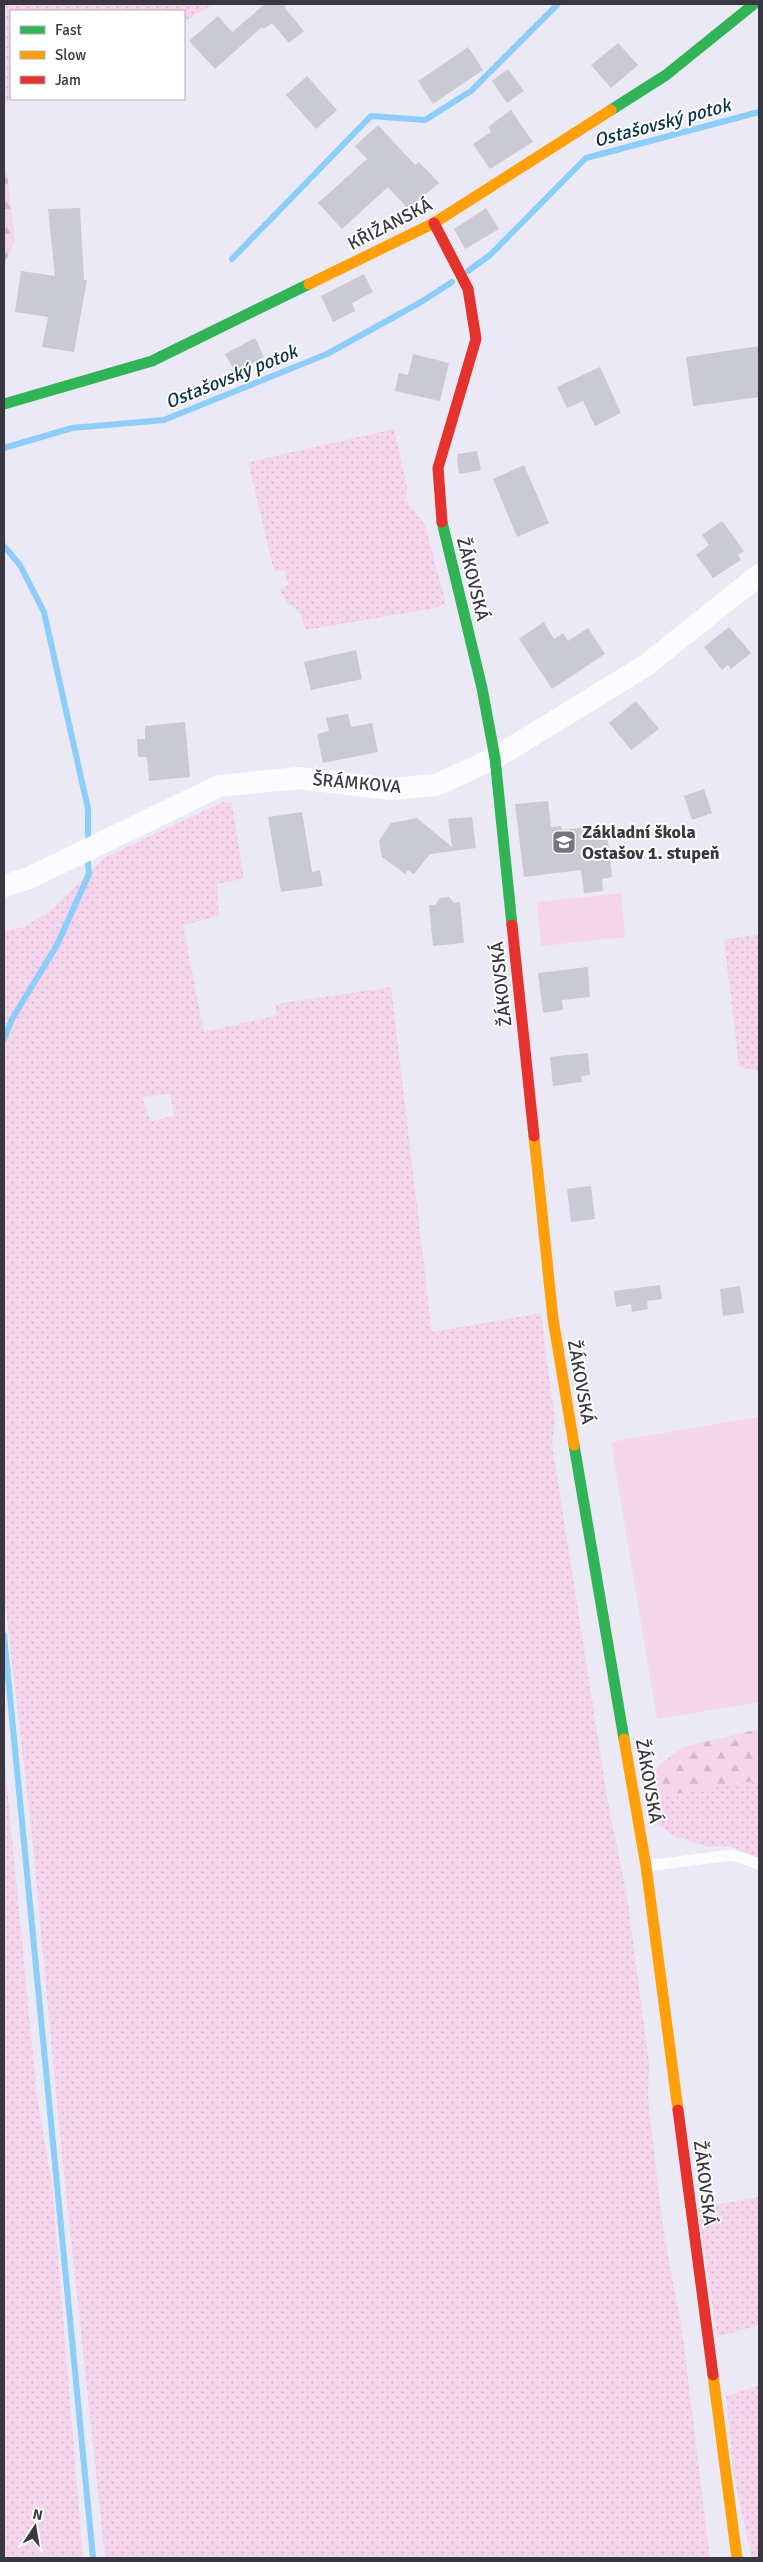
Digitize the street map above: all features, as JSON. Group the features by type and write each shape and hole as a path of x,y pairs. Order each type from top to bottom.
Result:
{"street":[{"name":"KŘIŽANSKÁ","path":"4,404 152,361 434,223 666,76 754,4"},
{"name":"ŽÁKOVSKÁ","path":"434,223 468,289 476,339 438,468 442,529 482,688 495,758 553,1319 646,1866 736,2558"},
{"name":"ŠRÁMKOVA","path":"4,886 28,878 219,786 298,778 390,789 436,785 495,758 645,666 759,575"}],"lane":[{"path":"646,1866 732,1855 759,1864"}],"green space":[{"path":"4,4 213,4 185,21 185,10 10,10 10,98 4,107"},
{"path":"4,164 7,173 15,240 4,266"},
{"path":"394,429 407,487 406,500 425,525 446,604 435,608 306,630 298,611 288,605 280,590 288,584 284,571 274,571 248,462"},
{"path":"223,802 232,803 244,879 217,884 219,916 183,925 204,1032 277,1015 275,1004 391,987 432,1332 541,1313 555,1422 552,1443 608,1802 627,1897 649,2062 648,2097 663,2228 682,2329 710,2558 105,2558 60,2136 31,1827 4,1593 4,931 24,927 49,912 104,858","holes":["170,1094 174,1116 151,1121 142,1097"]},
{"path":"621,893 625,937 541,946 537,902"},
{"path":"759,934 759,1072 739,1066 724,940"},
{"path":"759,1417 759,1702 657,1719 611,1442"},
{"path":"759,1729 759,1780 653,1798 657,1767 683,1747"},
{"path":"4,1755 37,2096 52,2184 83,2558 4,2558"},
{"path":"759,1780 759,1858 729,1846 708,1847 674,1836 649,1817 653,1798"},
{"path":"759,2197 759,2325 717,2337 698,2208"},
{"path":"759,2385 759,2558 752,2558 734,2477 726,2396"}],"building":[{"path":"265,4 287,4 284,7 304,31 289,43 272,23 264,29 262,27 215,69 189,41 218,16 232,32"},
{"path":"618,43 638,65 611,88 591,65"},
{"path":"468,47 483,70 433,104 418,81"},
{"path":"508,69 524,91 507,103 492,81"},
{"path":"307,76 337,110 316,129 286,95"},
{"path":"511,110 533,142 490,169 473,144 491,132 488,127"},
{"path":"378,125 415,165 419,162 439,183 408,209 388,187 342,229 318,203 367,159 355,146"},
{"path":"80,208 84,280 87,280 74,352 42,347 48,317 15,312 21,271 55,276 48,209"},
{"path":"486,208 499,229 465,249 454,229"},
{"path":"364,274 373,292 352,303 355,311 333,322 321,296"},
{"path":"255,338 264,357 235,372 225,354"},
{"path":"759,346 759,397 693,406 686,357"},
{"path":"413,354 449,363 440,401 395,391 399,373 408,375"},
{"path":"600,367 621,413 595,426 583,401 567,408 557,387"},
{"path":"477,451 481,470 459,474 458,454"},
{"path":"524,465 549,523 517,537 493,479"},
{"path":"722,521 744,551 738,555 741,560 713,578 696,555 709,545 702,535"},
{"path":"544,622 554,639 563,633 568,641 588,628 605,654 552,689 519,639"},
{"path":"729,627 751,653 731,669 728,665 722,670 704,647"},
{"path":"356,650 362,679 311,690 304,662"},
{"path":"636,701 659,729 631,750 609,723"},
{"path":"348,714 351,727 372,723 378,752 323,763 317,734 329,731 326,718"},
{"path":"185,722 190,777 149,781 147,757 138,757 137,739 145,739 145,726"},
{"path":"704,789 712,813 692,820 684,796"},
{"name":"Základní škola Ostašov 1. stupeň","path":"548,801 551,827 561,826 562,830 606,825 612,877 602,879 603,891 584,893 581,870 524,877 515,804"},
{"path":"302,812 312,872 320,870 323,886 281,892 268,817"},
{"path":"472,817 476,848 430,854 414,874 408,870 405,874 382,857 379,841 391,823 417,818 452,847 448,819"},
{"path":"449,897 454,903 460,902 464,943 433,946 429,905 435,905 440,898"},
{"path":"588,967 590,997 562,1000 563,1010 543,1013 538,973"},
{"path":"588,1053 590,1075 581,1076 582,1082 553,1086 550,1057"},
{"path":"591,1186 595,1219 571,1222 567,1189"},
{"path":"660,1285 662,1299 647,1301 648,1309 632,1312 631,1304 616,1307 614,1291"},
{"path":"740,1286 744,1313 723,1316 720,1289"}],"waterway":[{"path":"232,259 371,116 425,120 471,91 558,4"},
{"name":"Ostašovský potok","path":"468,271 490,255 586,158 759,112"},
{"name":"Ostašovský potok","path":"4,448 72,428 164,420 327,354 421,302 452,282"},
{"path":"4,546 20,565 44,612 88,809 88,837"},
{"path":"4,1039 12,1019 57,945 89,874 88,863"},
{"path":"4,1635 93,2558"}],"traffic: fast":[{"path":"611,110 666,75 754,4"},
{"path":"4,404 152,361 309,284"},
{"path":"442,522 482,688 495,758 512,925"},
{"path":"574,1445 624,1739"}],"traffic: slow":[{"path":"309,284 434,223 611,110"},
{"path":"534,1136 553,1319 574,1445"},
{"path":"624,1739 646,1866 678,2110"},
{"path":"713,2375 737,2558"}],"traffic: jam":[{"path":"434,223 468,289 476,339 438,468 442,522"},
{"path":"512,925 534,1136"},
{"path":"678,2110 713,2375"}],"place":[{"name":"Základní škola Ostašov 1. stupeň","path":"564,842"}]}
